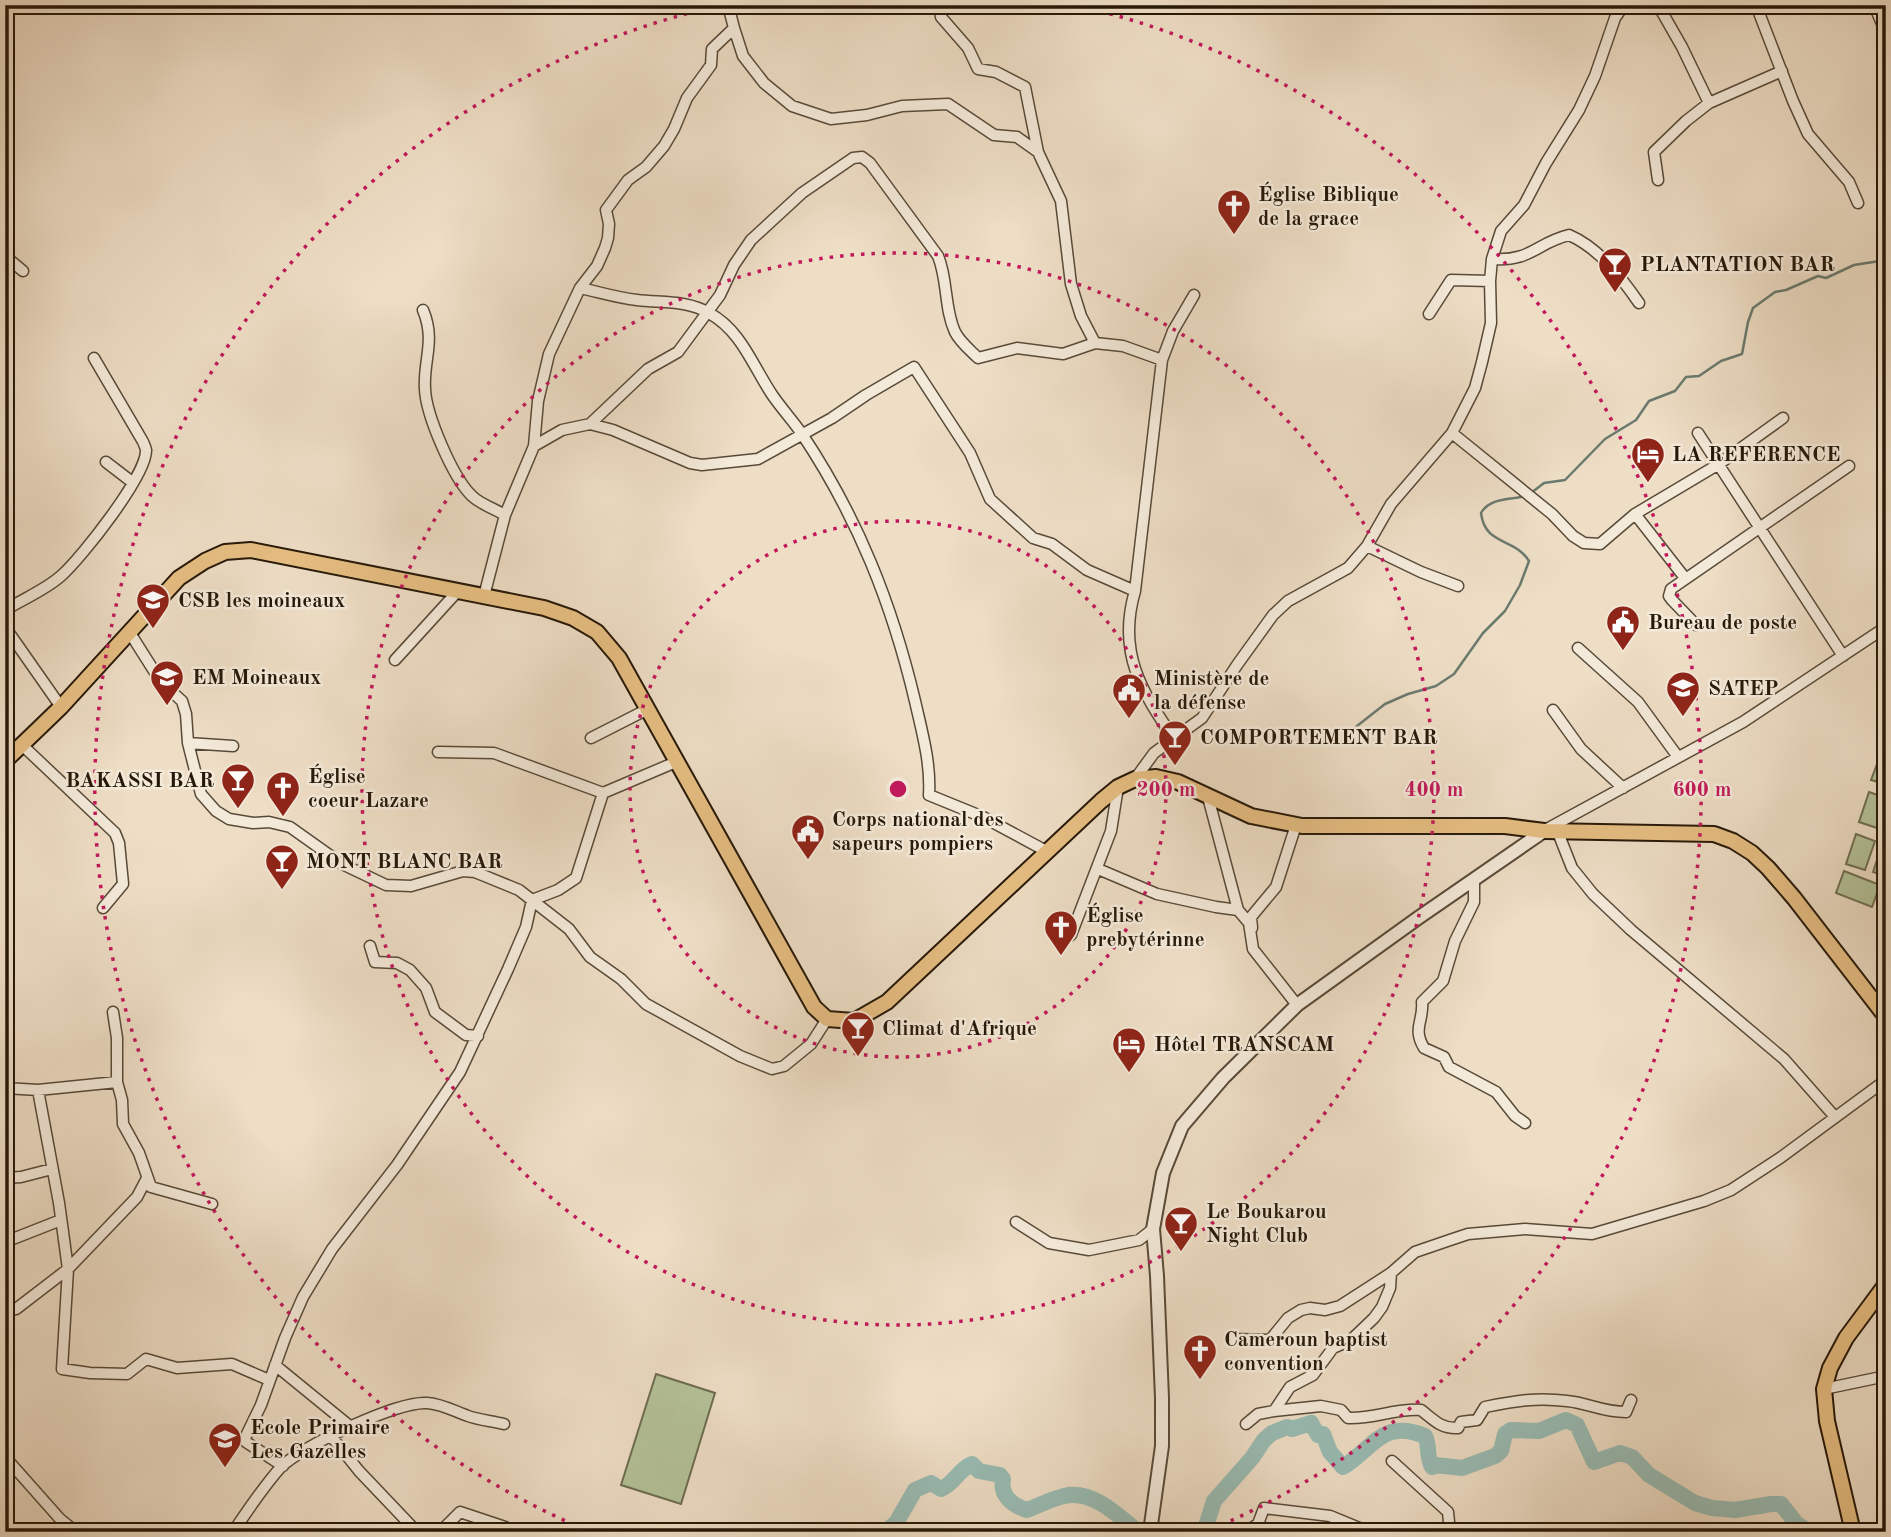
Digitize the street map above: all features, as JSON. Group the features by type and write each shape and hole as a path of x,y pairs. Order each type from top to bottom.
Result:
{"main road":[{"path":"5,761 61,706 179,578 225,552 251,550 544,608 573,618 597,632 619,658 814,1007 827,1019 853,1021 887,1002 1118,787 1135,779 1156,777 1178,782 1251,816 1296,825 1505,826 1550,831 1714,834 1752,853 1794,898 1886,1017"},
{"path":"1853,1532 1826,1421 1824,1389 1830,1368 1846,1338 1886,1284"}],"street":[{"path":"728,5 743,56 764,83 792,106 831,119 867,115 902,106 948,104 994,135 1017,137 1038,152"},
{"path":"939,5 941,18 968,48 978,69 996,72 1026,87 1038,152 1062,201 1071,284 1082,317 1095,343"},
{"path":"1135,779 1154,753 1202,718 1273,615 1289,601 1348,568 1367,546 1391,504 1452,432 1475,388 1482,362 1491,323 1492,259 1501,231 1524,205 1579,110 1595,76 1615,18 1624,5"},
{"path":"1658,5 1709,103"},
{"path":"1756,5 1808,134 1849,182 1858,203"},
{"path":"1874,5 1886,33"},
{"path":"484,596 505,515 534,446 538,401 549,354 580,288 597,266 608,239 606,210 628,180 646,167 664,146 687,99 711,65 712,49 734,28"},
{"path":"1658,180 1654,152 1686,121 1709,103 1782,71"},
{"path":"534,446 555,435 590,424 649,369 678,352 720,295 734,265 764,226 802,193 853,158 862,157 870,163 938,256 956,332 978,358 1017,348 1063,354 1095,343 1124,346 1162,360"},
{"path":"1492,259 1510,260 1569,235 1614,270 1639,303"},
{"path":"5,256 23,271"},
{"path":"1429,314 1451,280 1490,281"},
{"path":"580,288 634,300 679,302 708,312 736,335 772,395 802,433 847,511 882,586 901,642 924,740 930,776 929,795 984,817 1048,852"},
{"path":"1175,740 1156,712 1133,667 1129,648 1131,603 1135,591 1162,360 1173,331 1194,295"},
{"path":"423,310 429,326 425,390 434,432 457,475 472,496 505,515"},
{"path":"5,615 7,609 61,576 92,543 123,499 144,462 146,450 94,358"},
{"path":"590,424 612,430 675,458 702,465 758,459 832,418 914,367 970,453 990,499 1033,538 1052,544 1087,570 1135,591"},
{"path":"1452,432 1552,514 1573,536 1584,543 1600,544 1635,514 1719,464 1783,418"},
{"path":"1698,433 1843,656"},
{"path":"106,462 132,482"},
{"path":"1696,625 1669,596 1671,589 1849,466"},
{"path":"1635,514 1685,578"},
{"path":"1367,546 1458,586"},
{"path":"395,660 457,592"},
{"path":"5,627 61,706"},
{"path":"1150,1532 1162,1446 1153,1229 1163,1173 1182,1126 1223,1078 1297,1005 1474,880 1550,831 1743,722 1886,627"},
{"path":"130,633 160,682 182,701 186,714 188,743 201,794 216,811 229,819 253,823 269,822 289,827 342,864 386,885 411,886 463,870 475,872 519,890 569,929 590,957 621,979 646,1004 740,1056 772,1069 784,1066 811,1044 827,1019"},
{"path":"1578,648 1638,702 1678,757"},
{"path":"591,738 648,709"},
{"path":"1553,710 1581,749 1623,788"},
{"path":"188,743 233,746"},
{"path":"22,745 116,833 123,884 103,908"},
{"path":"439,752 494,753 603,793 677,762"},
{"path":"1071,935 1111,831 1118,787"},
{"path":"532,900 558,890 576,878 603,793"},
{"path":"1208,797 1238,910 1249,923 1253,949 1297,1005"},
{"path":"1253,949 1251,916 1276,887 1296,825"},
{"path":"1550,831 1572,868 1593,894 1784,1059 1835,1117"},
{"path":"1098,869 1157,894 1238,910"},
{"path":"1474,880 1474,902 1455,941 1443,981 1422,1002 1423,1011 1417,1031 1424,1048 1444,1057 1449,1067 1496,1092 1515,1116 1525,1123"},
{"path":"283,1466 246,1442 245,1438 261,1405 268,1380 303,1297 332,1249 429,1121 460,1072 526,927 532,900"},
{"path":"370,946 375,962 397,963 410,970 426,988 435,1012 453,1027 466,1035 478,1036"},
{"path":"113,1012 117,1038 117,1082 122,1100 123,1124 139,1153 151,1187 212,1204"},
{"path":"1232,1339 1270,1340 1288,1318 1301,1310 1325,1310 1340,1306 1391,1273 1415,1252 1468,1234 1525,1229 1592,1234 1731,1190 1886,1080"},
{"path":"5,1088 38,1090 117,1082"},
{"path":"38,1090 68,1269 62,1369 127,1374 146,1359 177,1368 232,1364 268,1380"},
{"path":"5,1178 52,1169"},
{"path":"5,1312 16,1309 68,1269 130,1205 148,1178"},
{"path":"5,1242 61,1220"},
{"path":"1016,1222 1049,1243 1089,1250 1139,1240 1153,1229"},
{"path":"1274,1411 1290,1387 1313,1375 1333,1348 1351,1340 1374,1318 1390,1289 1391,1273"},
{"path":"275,1365 351,1427"},
{"path":"1824,1389 1886,1376"},
{"path":"1247,1424 1258,1414 1321,1406 1341,1410 1348,1418 1365,1419 1399,1410 1421,1410 1441,1427 1458,1428 1461,1422 1477,1420 1485,1407 1531,1398 1569,1401 1606,1412 1626,1412 1631,1400"},
{"path":"233,1532 283,1466 302,1451 351,1427 406,1405 426,1403 505,1424"},
{"path":"331,1436 359,1471 417,1532"},
{"path":"5,1457 76,1532"},
{"path":"1392,1461 1448,1513 1450,1532"},
{"path":"1246,1532 1260,1528 1264,1508 1330,1516 1369,1532"},
{"path":"440,1532 457,1514 464,1512 505,1527 511,1532"}],"green space":[{"path":"1882,751 1886,753 1886,784 1871,780"},
{"path":"1869,792 1886,798 1886,831 1859,822"},
{"path":"1856,834 1875,841 1865,870 1846,864"},
{"path":"1883,842 1886,843 1886,876 1873,872"},
{"path":"1844,871 1880,885 1872,907 1836,893"},
{"path":"656,1374 715,1393 681,1504 621,1485"}],"waterway":[{"path":"1531,493 1544,483 1565,480 1605,439 1636,420 1649,401 1675,391 1686,377 1699,376 1721,361 1742,354 1753,308 1775,292 1818,276 1826,278 1854,265 1886,260"},
{"path":"1348,738 1357,726 1385,704 1436,686 1454,674 1483,633 1505,611 1520,585 1529,561 1523,553 1488,531 1481,513 1495,502 1526,496"},
{"path":"1204,1532 1214,1501 1252,1458 1264,1440 1272,1433 1287,1427 1292,1429 1311,1423 1318,1435 1323,1434 1330,1452 1343,1467 1388,1433 1410,1431 1425,1436 1432,1467 1436,1465 1462,1468 1495,1456 1501,1451 1505,1434 1511,1430 1539,1431 1566,1420 1577,1425 1594,1462 1620,1453 1632,1457 1649,1475 1695,1503 1712,1508 1735,1510 1781,1504 1796,1523 1809,1532"},
{"path":"885,1532 896,1523 915,1490 931,1483 941,1489 972,1464 979,1471 1000,1475 1005,1495 1021,1508 1027,1510 1064,1496 1085,1496 1104,1505 1138,1532"}],"place":[{"name":"Église Biblique de la grace","path":"1234,236"},
{"name":"PLANTATION BAR","path":"1615,294"},
{"name":"LA REFERENCE","path":"1648,484"},
{"name":"CSB les moineaux","path":"153,630"},
{"name":"Bureau de poste","path":"1623,652"},
{"name":"EM Moineaux","path":"167,707"},
{"name":"SATEP","path":"1683,718"},
{"name":"Ministère de la défense","path":"1129,720"},
{"name":"COMPORTEMENT BAR","path":"1175,767"},
{"name":"BAKASSI BAR","path":"238,810"},
{"name":"Église coeur Lazare","path":"283,818"},
{"name":"Corps national des sapeurs pompiers","path":"808,861"},
{"name":"MONT BLANC BAR","path":"282,891"},
{"name":"Église prebytérinne","path":"1061,957"},
{"name":"Climat d'Afrique","path":"858,1058"},
{"name":"Hôtel TRANSCAM","path":"1129,1074"},
{"name":"Le Boukarou Night Club","path":"1181,1253"},
{"name":"Cameroun baptist convention","path":"1200,1381"},
{"name":"Ecole Primaire Les Gazelles","path":"225,1469"}]}
